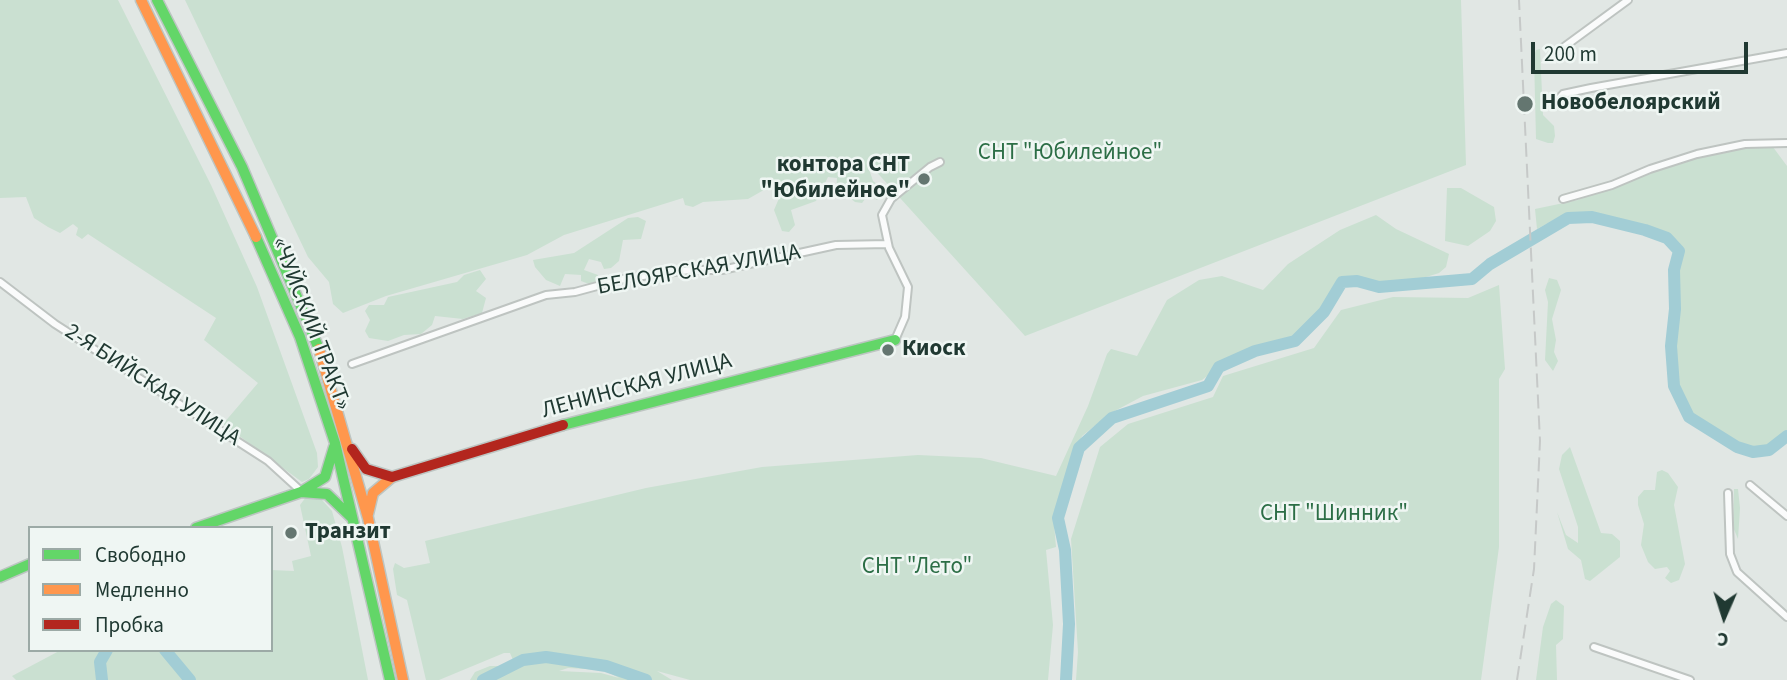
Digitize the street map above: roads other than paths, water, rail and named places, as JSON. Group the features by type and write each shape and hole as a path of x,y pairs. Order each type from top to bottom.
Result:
{"main road":[{"name":"«ЧУЙСКИЙ ТРАКТ»","path":"141,0 227,172 300,337 335,443 390,678"},
{"name":"«ЧУЙСКИЙ ТРАКТ»","path":"157,0 242,167 315,334 368,518 402,677"},
{"name":"ЛЕНИНСКАЯ УЛИЦА","path":"391,477 570,423 895,340"},
{"path":"201,526 253,506 302,492 325,477 335,443"},
{"path":"348,443 366,470 391,477"},
{"path":"368,518 373,493 391,477"},
{"path":"302,492 327,494 352,518"},
{"path":"0,577 28,565"}],"street":[{"path":"1553,55 1628,0"},
{"path":"1553,105 1563,94 1787,53"},
{"path":"1563,199 1612,185 1650,169 1698,154 1745,144 1787,143"},
{"path":"895,340 905,317 908,287 888,244 882,215 891,199 940,162"},
{"name":"БЕЛОЯРСКАЯ УЛИЦА","path":"352,364 546,295 575,292 627,278 690,270 722,270 836,245 888,244"},
{"name":"2-Я БИЙСКАЯ УЛИЦА","path":"0,282 55,324 268,461 302,492"},
{"path":"1750,485 1787,516"},
{"path":"1728,493 1730,554 1737,572 1787,617"},
{"path":"1594,647 1690,680"}],"waterway":[{"path":"1066,680 1069,624 1065,550 1058,518 1079,448 1112,418 1208,386 1219,367 1255,351 1295,341 1324,312 1342,282 1357,281 1379,287 1472,279 1490,264 1568,218 1592,217 1645,230 1667,238 1679,251 1674,270 1675,309 1671,346 1674,386 1689,417 1737,447 1753,452 1769,450 1787,436"},
{"path":"102,680 100,662 106,652"},
{"path":"167,652 190,680"},
{"path":"483,680 523,660 546,657 606,666 646,680"}],"railway":[{"path":"1517,680 1534,569 1540,441 1519,0"}],"place":[{"name":"Новобелоярский","path":"1525,104"},
{"name":"контора СНТ \"Юбилейное\"","path":"924,179"},
{"name":"Киоск","path":"888,350"},
{"name":"Транзит","path":"291,533"}],"park label":[{"name":"СНТ \"Юбилейное\"","path":"1070,154"},
{"name":"СНТ \"Шинник\"","path":"1334,515"},
{"name":"СНТ \"Лето\"","path":"917,568"}]}
